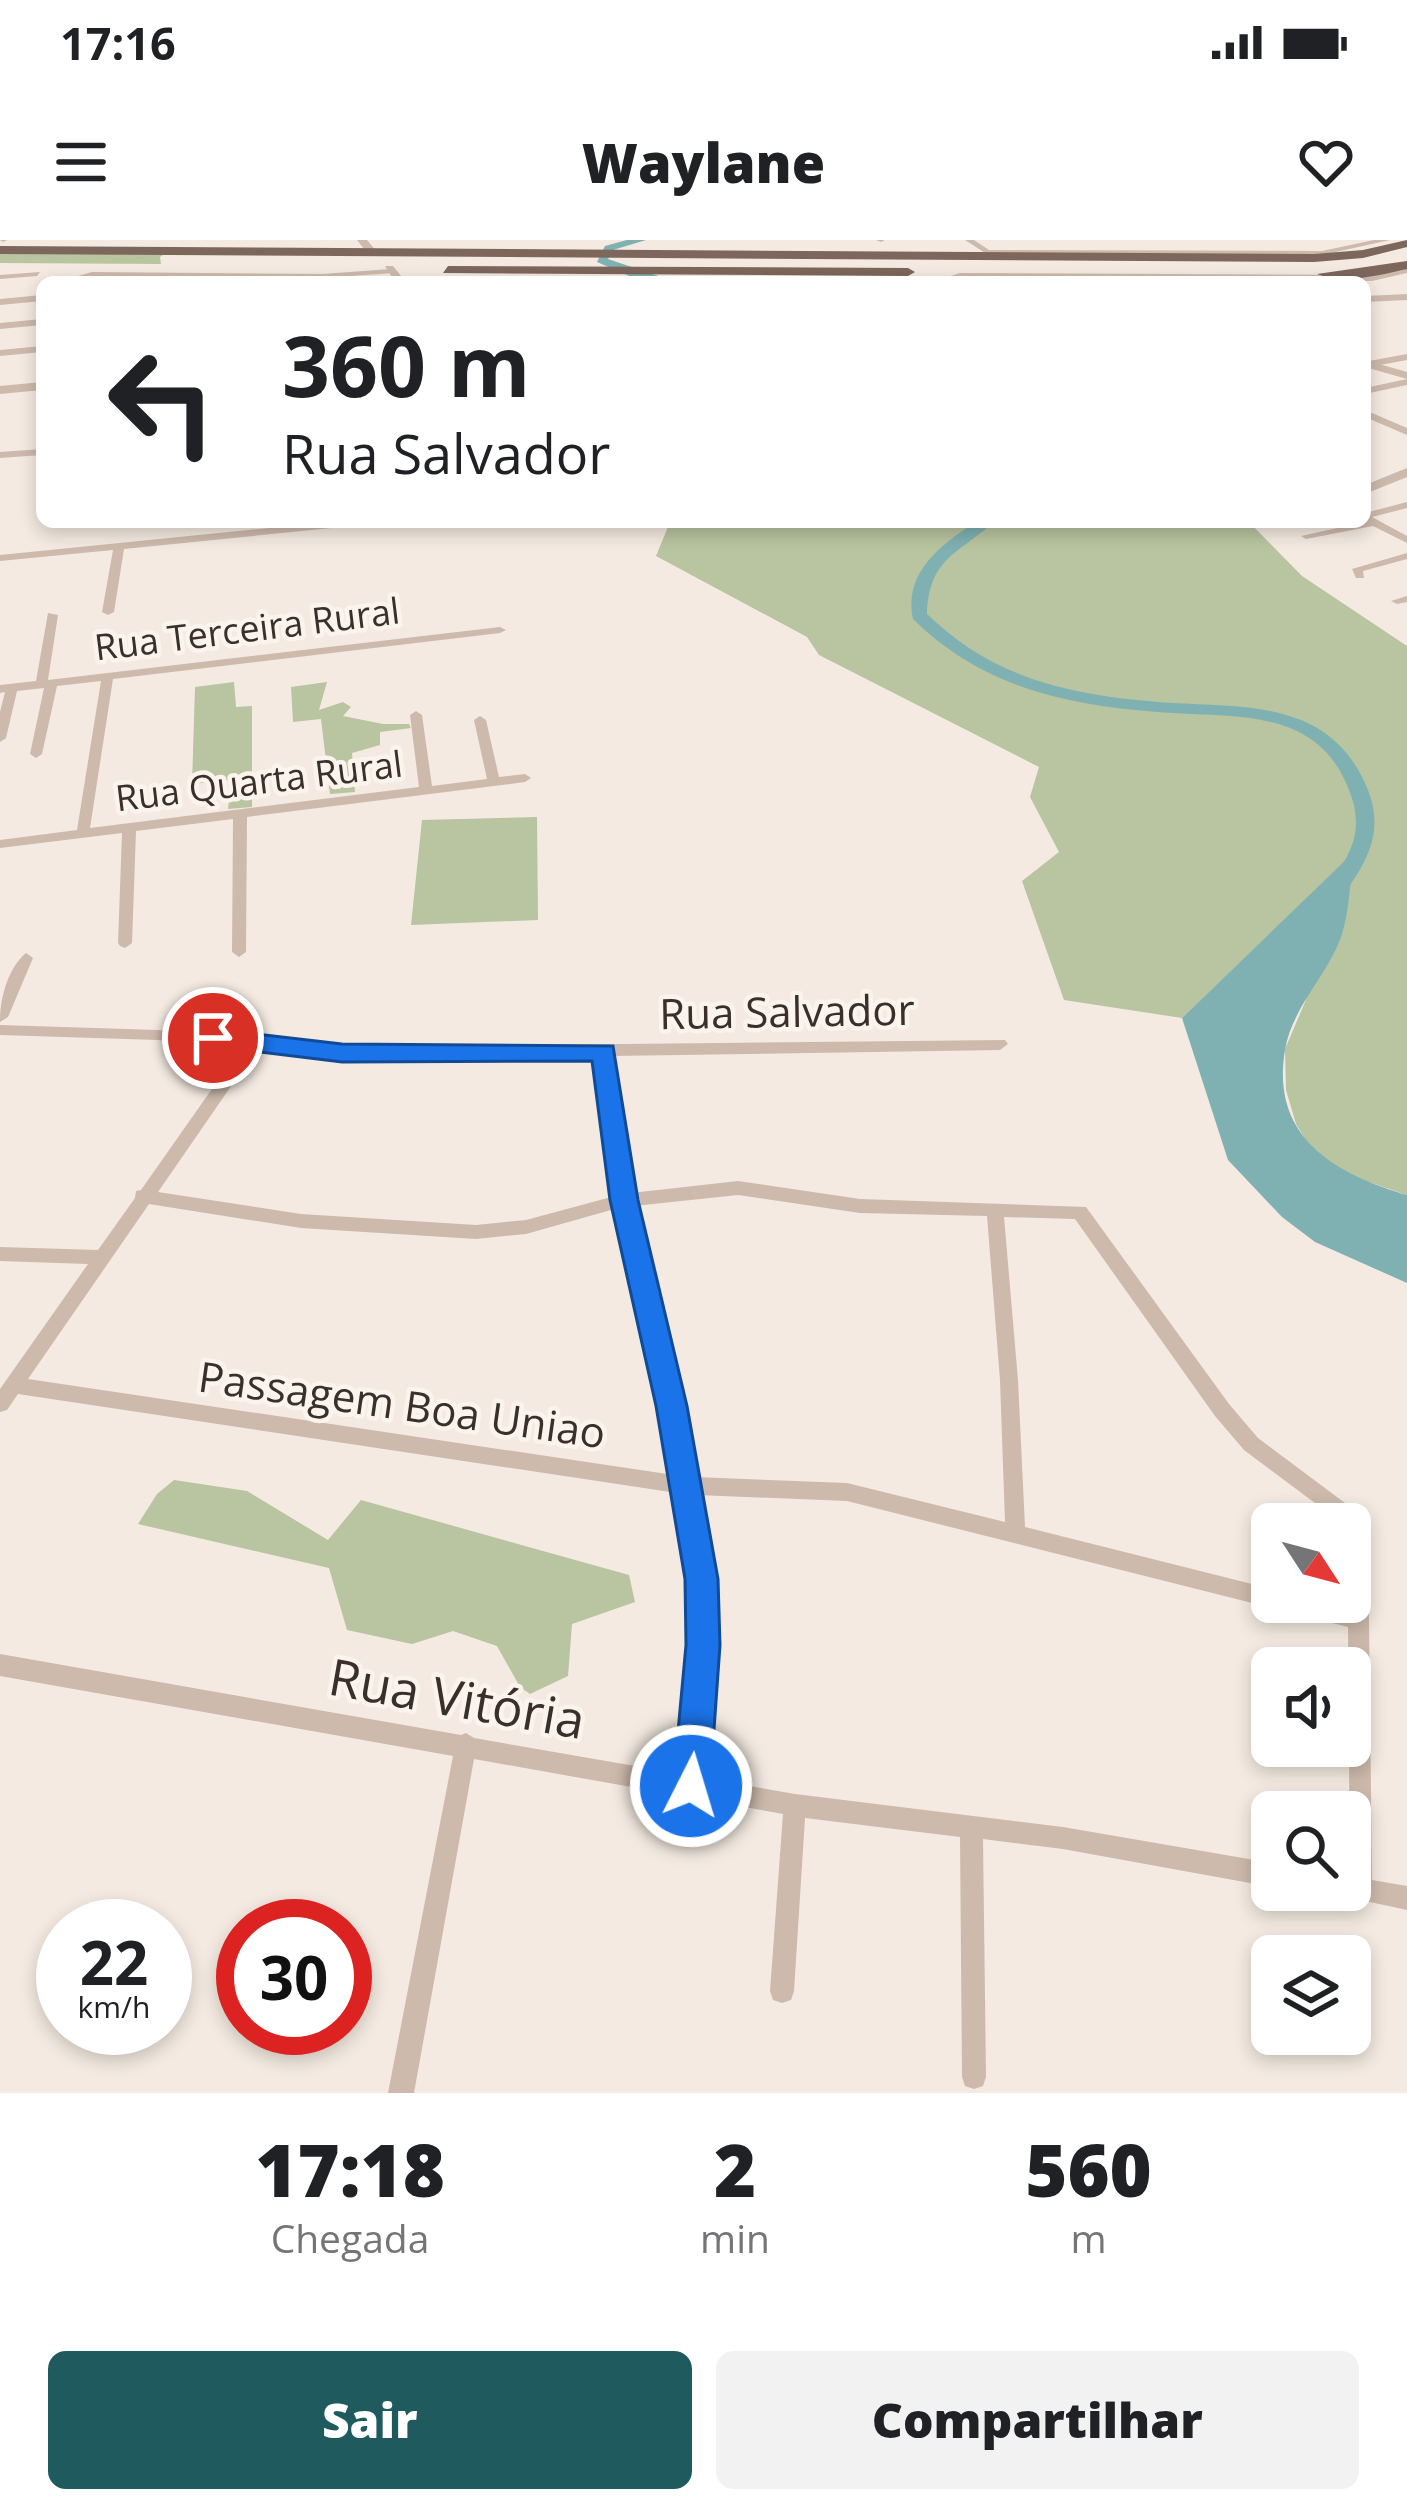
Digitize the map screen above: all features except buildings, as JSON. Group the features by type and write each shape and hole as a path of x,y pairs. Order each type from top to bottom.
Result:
{"main road":[{"path":"0,265 37,274 285,268 818,273 994,264 1023,256 1314,258 1363,254 1407,243"},
{"path":"4,245 299,253"},
{"path":"285,268 171,263 167,259 180,253 299,253 367,246 800,253 994,264 1030,272 1354,274 1407,267"},
{"path":"1023,256 1122,259 1134,266 1127,271 1030,272"}],"street":[{"path":"968,240 994,264 1086,276"},
{"path":"1030,240 1051,251"},
{"path":"1088,240 1107,252"},
{"path":"1145,240 1168,253"},
{"path":"1204,240 1231,253"},
{"path":"1263,240 1290,253"},
{"path":"1322,240 1345,250"},
{"path":"952,276 1051,251 1290,253 1345,250 1382,240"},
{"path":"1372,278 1407,267"},
{"path":"84,276 390,269 396,276"},
{"path":"0,277 37,274"},
{"path":"1372,278 1407,296"},
{"path":"1371,299 1407,296"},
{"path":"0,302 36,299"},
{"path":"1387,299 1397,308"},
{"path":"0,326 36,323"},
{"path":"0,353 36,350"},
{"path":"1371,362 1407,357"},
{"path":"1371,365 1407,379"},
{"path":"1371,389 1407,379"},
{"path":"0,390 36,387"},
{"path":"1371,416 1407,432"},
{"path":"0,455 36,452"},
{"path":"1371,487 1407,472"},
{"path":"1371,518 1407,506"},
{"path":"1371,521 1407,540"},
{"path":"0,558 257,528"},
{"path":"1306,536 1335,528"},
{"path":"108,612 119,547"},
{"path":"1360,576 1357,569 1407,556"},
{"path":"36,754 52,615"},
{"name":"Rua Terceira Rural","path":"6,688 500,630"},
{"path":"83,833 108,676"},
{"path":"0,738 6,688"},
{"path":"416,716 426,790"},
{"path":"480,720 494,782"},
{"name":"Rua Quarta Rural","path":"0,844 525,778"},
{"path":"238,952 240,815"},
{"path":"125,943 129,829"},
{"path":"0,1017 26,958"},
{"name":"Rua Salvador","path":"0,1030 254,1041 342,1053 1000,1044"},
{"path":"0,1404 254,1041"},
{"path":"604,1052 624,1200 672,1406 701,1579 703,1645 691,1786"},
{"path":"142,1196 301,1221 476,1232 526,1227 624,1200 738,1188 892,1207 1080,1212 1222,1410 1251,1444 1328,1503"},
{"path":"994,1210 1015,1534"},
{"path":"0,1254 99,1257"},
{"name":"Passagem Boa Uniao","path":"13,1385 682,1485 847,1492 1251,1594"},
{"path":"1356,1791 1357,1623"},
{"name":"Rua Vitória","path":"0,1665 795,1804 971,1826 1251,1872"},
{"path":"400,2093 466,1744"},
{"path":"782,1990 795,1804"},
{"path":"971,1826 974,2077"},
{"path":"1371,1892 1407,1898"}],"green space":[{"path":"0,251 167,252 160,257 161,264 0,263"},
{"path":"668,528 1255,528 1302,576 1407,646 1407,1195 1342,1173 1311,1149 1296,1124 1286,1090 1285,1049 1308,995 1354,853 1182,1018 1064,1000 1022,881 1059,852 1030,797 1039,767 819,655 807,637 656,556"},
{"path":"234,682 236,707 252,706 252,807 228,809 231,783 223,778 192,785 195,687"},
{"path":"327,682 319,710 343,702 351,707 343,716 411,728 380,732 380,745 352,753 355,792 330,794 321,719 293,722 291,687"},
{"path":"537,817 538,920 411,925 422,820"},
{"path":"174,1480 247,1491 328,1540 361,1500 629,1575 635,1602 572,1624 568,1676 530,1694 520,1687 497,1646 453,1631 412,1644 347,1630 329,1568 138,1524 157,1494"}],"water":[{"path":"1354,852 1342,934 1289,1034 1283,1081 1298,1129 1314,1148 1356,1176 1407,1195 1407,1283 1315,1242 1282,1217 1228,1160 1182,1018"}],"waterway":[{"path":"639,276 601,260 609,248 640,240"},
{"path":"978,528 929,569 919,615 971,658 1036,686 1105,701 1270,714 1316,733 1353,776 1365,812 1363,848 1333,894"}],"route":[{"path":"213,1038 342,1053 604,1052 624,1200 672,1406 701,1579 703,1645 691,1786"}]}
